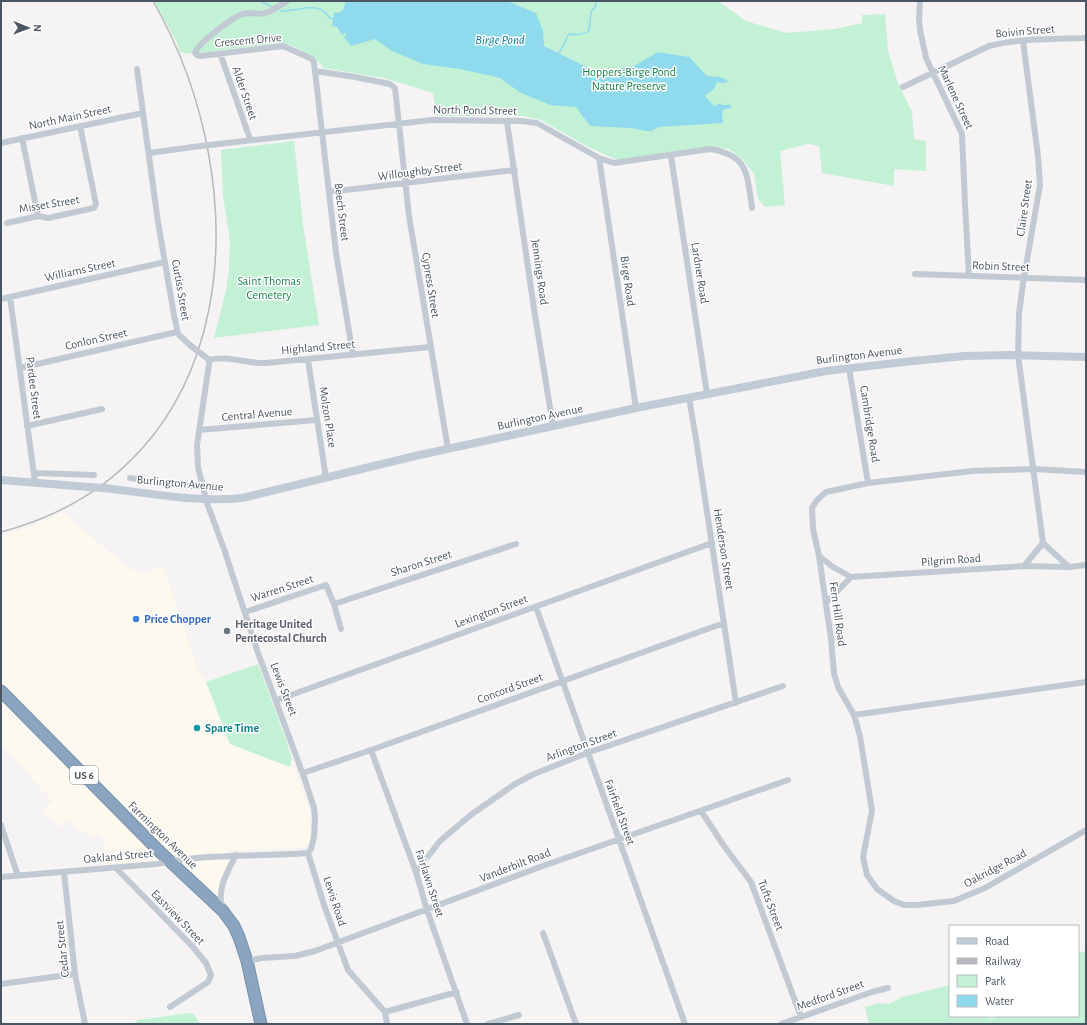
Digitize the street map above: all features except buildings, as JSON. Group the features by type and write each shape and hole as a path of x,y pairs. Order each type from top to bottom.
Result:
{"highway":[{"name":"Farmington Avenue","path":"1,691 171,862 223,911 234,926 247,961 261,1024"}],"main road":[{"name":"Burlington Avenue","path":"1,480 104,488 219,500 250,497 448,449 636,408 779,379 849,368 965,356 1018,355 1086,357"}],"street":[{"name":"Crescent Drive","path":"287,1 266,13 243,14 236,17 198,47 195,51 196,54 199,56 283,46 312,59 314,71"},
{"name":"Marlene Street","path":"920,1 919,18 923,47 932,73 962,134 969,275"},
{"name":"Boivin Street","path":"903,87 989,46 1001,43 1023,41 1086,38"},
{"name":"Claire Street","path":"1018,355 1024,278 1038,196 1040,173 1023,41"},
{"name":"Alder Street","path":"220,53 250,140"},
{"name":"Curtiss Street","path":"137,69 164,262 177,332 183,340 208,360"},
{"name":"Cypress Street","path":"314,71 390,84 395,88 405,184 430,347 448,449"},
{"name":"Beech Street","path":"314,71 336,253 353,355"},
{"name":"North Main Street","path":"1,143 143,113"},
{"name":"North Pond Street","path":"149,153 250,140 432,120 521,121 537,123 599,158 614,163 671,156 710,149 722,151 734,157 744,168 748,179 752,208"},
{"name":"Jennings Road","path":"507,122 534,309 553,426"},
{"name":"Misset Street","path":"7,223 38,216 48,218 94,208 96,204 80,126"},
{"path":"22,138 38,216"},
{"name":"Lardner Road","path":"671,156 707,394"},
{"name":"Birge Road","path":"599,158 636,408"},
{"name":"Willoughby Street","path":"329,192 515,170"},
{"name":"Williams Street","path":"1,299 164,262"},
{"name":"Robin Street","path":"915,274 1086,280"},
{"name":"Pardee Street","path":"10,296 35,482"},
{"name":"Conlon Street","path":"20,368 177,332"},
{"name":"Highland Street","path":"208,360 218,358 258,363 308,360 430,347"},
{"path":"1018,355 1043,543 1070,567"},
{"path":"206,499 196,456 209,364 208,360"},
{"name":"Molzon Place","path":"308,360 326,478"},
{"name":"Cambridge Road","path":"849,368 868,484"},
{"name":"Henderson Street","path":"689,398 736,703"},
{"path":"27,426 102,409"},
{"name":"Central Avenue","path":"199,430 316,420"},
{"name":"Fern Hill Road","path":"854,715 838,687 834,673 826,603 819,556 813,529 812,508 818,500 826,492 868,484 972,471 1034,469 1086,472"},
{"path":"35,473 94,475"},
{"name":"Burlington Avenue","path":"130,478 202,487"},
{"name":"Lewis Street","path":"206,499 303,773"},
{"name":"Lexington Street","path":"277,700 712,543"},
{"path":"1024,566 1043,543"},
{"name":"Sharon Street","path":"334,604 516,544"},
{"path":"819,556 833,567 850,577 826,603"},
{"name":"Pilgrim Road","path":"850,577 1024,566 1070,567 1086,565"},
{"name":"Warren Street","path":"245,612 326,585 334,604"},
{"path":"334,604 341,629"},
{"name":"Fairfield Street","path":"536,607 685,1024"},
{"name":"Concord Street","path":"303,773 724,623"},
{"path":"854,715 1086,682"},
{"name":"Arlington Street","path":"416,872 440,841 472,814 515,784 534,774 587,753 783,686"},
{"name":"Oakridge Road","path":"854,715 860,736 872,811 863,857 867,875 877,890 894,901 904,905 917,906 954,901 985,888 1086,830"},
{"name":"Fairlawn Street","path":"371,750 416,872 427,910 467,1024"},
{"path":"303,773 314,808 315,820 314,837 311,849 308,853"},
{"name":"Vanderbilt Road","path":"247,961 262,958 295,956 315,951 540,867 788,780"},
{"name":"Tufts Street","path":"701,811 724,846 751,882 801,1017"},
{"path":"1,825 18,876"},
{"name":"Oakland Street","path":"1,877 116,868 236,855 308,853"},
{"name":"Lewis Road","path":"308,853 337,943 348,970 385,1012"},
{"path":"223,911 221,902 221,888 236,855"},
{"name":"Eastview Street","path":"116,868 193,947 206,963 211,974 205,985 170,1007"},
{"name":"Cedar Street","path":"64,872 75,974 85,1024"},
{"path":"543,933 576,1024"},
{"path":"1,984 75,974"},
{"name":"Medford Street","path":"781,1024 872,992 888,988"},
{"path":"386,1024 385,1012 457,992"},
{"path":"488,1024 519,1016"}],"shaded area":[{"path":"63,512 122,563 138,573 144,573 163,566 198,670 206,682 230,744 294,768 309,810 311,834 309,842 305,846 297,848 228,851 229,862 219,883 216,912 171,867 110,872 102,837 80,831 69,820 60,827 43,811 52,801 1,744 1,536 49,519"}],"green space":[{"name":"Hoppers-Birge Pond Nature Preserve","path":"154,1 718,1 746,21 786,33 835,29 862,23 862,15 885,14 888,51 898,83 912,112 914,139 926,141 926,171 894,169 894,186 822,173 819,146 808,144 780,151 785,205 765,207 758,199 754,174 744,161 729,149 709,147 618,160 590,148 541,120 524,116 437,116 433,93 384,78 323,68 320,63 295,47 283,43 220,50 202,54 204,52 185,53 179,51 177,43"},
{"name":"Saint Thomas Cemetery","path":"294,141 303,225 319,325 214,338 226,291 230,242 223,195 221,150"},
{"path":"258,664 292,759 290,767 230,744 206,682"},
{"path":"1086,951 1086,1024 869,1024 865,1007 878,1003 889,1004 902,997 949,985 949,1017 988,1017 989,1019 996,1017 1079,1017 1079,953"},
{"path":"189,1013 194,1014 200,1024 135,1024 138,1020"}],"water":[{"name":"Birge Pond","path":"346,1 507,1 536,13 543,31 544,46 599,73 634,66 658,52 689,57 707,76 720,77 729,81 723,83 717,82 714,89 705,96 714,106 720,103 722,105 731,105 731,108 724,109 722,113 723,123 659,127 651,131 632,128 590,126 576,107 550,105 521,93 500,78 460,69 423,64 392,51 375,39 351,46 344,37 347,35 345,33 342,35 337,27 332,26 334,12 339,13 343,10"}],"waterway":[{"path":"260,1 271,6"},
{"path":"559,53 569,34 574,35 589,31 591,12 597,1"},
{"path":"281,11 314,8 320,9 333,19"}],"railway":[{"path":"1,532 82,498 142,448 184,385 208,313 216,234 209,154 187,75 153,1"}],"place":[{"name":"Price Chopper","path":"136,619"},
{"name":"Heritage United Pentecostal Church","path":"227,631"},
{"name":"Spare Time","path":"197,728"}]}
